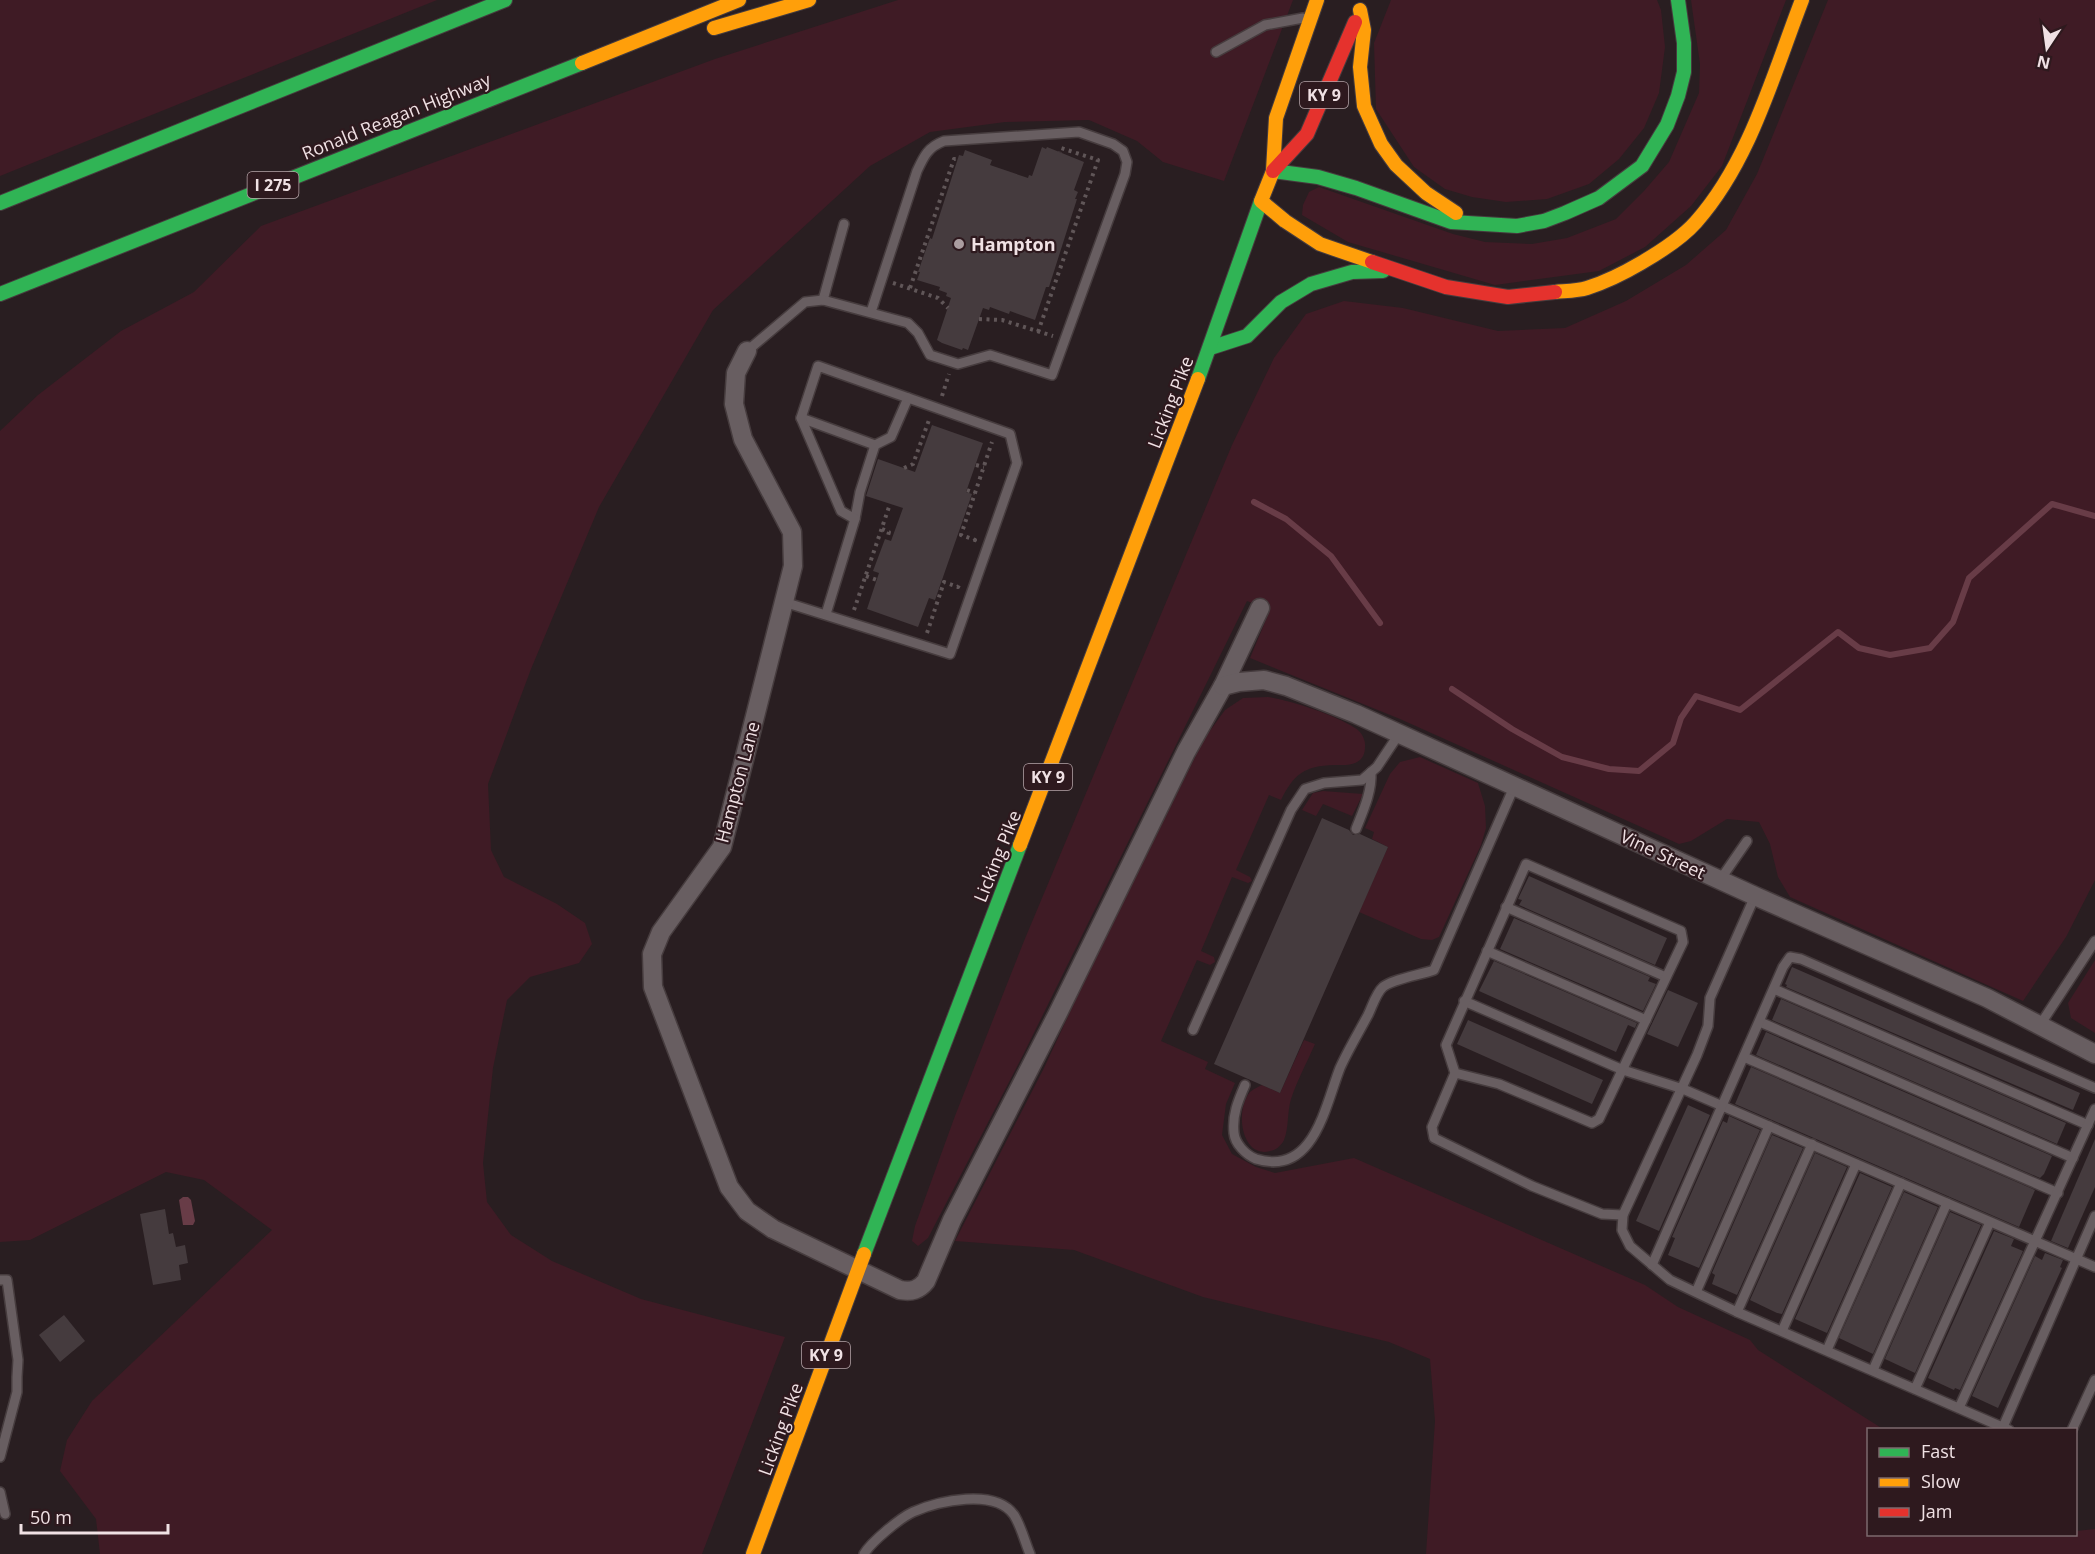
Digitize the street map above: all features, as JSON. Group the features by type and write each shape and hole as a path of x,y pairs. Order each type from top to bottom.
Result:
{"main road":[{"path":"0,203 505,0"},
{"name":"Ronald Reagan Highway","path":"0,294 739,0"},
{"path":"545,76 809,0"},
{"name":"Licking Pike","path":"753,1554 858,1270 1210,348 1273,171 1276,118 1317,0"},
{"path":"1273,171 1318,177 1451,222 1517,226 1544,221 1599,198 1642,166 1667,126 1684,72 1684,43 1677,0"},
{"path":"1261,201 1285,221 1320,244 1446,287 1508,297 1586,289 1626,272 1662,251 1694,224 1717,196 1737,163 1757,117 1802,0"},
{"path":"1362,5 1364,30 1360,67 1364,106 1381,144 1396,165 1419,186 1451,208 1466,223"},
{"name":"Licking Pike","path":"1273,171 1307,134 1362,5"},
{"path":"1210,348 1247,336 1281,302 1311,284 1352,272 1400,272"}],"street":[{"name":"Hampton Lane","path":"747,351 736,374 734,404 743,439 792,532 793,566 722,847 661,932 652,954 653,987 729,1187 747,1211 772,1229 900,1290 908,1292 920,1289 926,1281 952,1220 1057,1015 1186,752 1223,686"},
{"path":"1223,686 1260,608"},
{"name":"Vine Street","path":"1223,686 1264,680 1286,686 1399,734 1755,896 1987,998 2095,1054"}],"lane":[{"path":"1216,52 1265,25 1311,16"},
{"path":"747,351 805,302 823,300 908,323 918,333 930,355 958,364 990,355 1052,375 1125,174 1127,162 1123,151 1113,144 1079,132 944,141 931,146 917,171 871,312"},
{"path":"823,300 844,224"},
{"path":"784,602 950,654 1017,463 1010,434 819,366 801,418 840,511 855,519"},
{"path":"826,614 875,445 891,437 908,398"},
{"path":"801,418 875,445"},
{"path":"1193,1030 1291,810 1305,789 1324,783 1362,780 1377,767 1399,734"},
{"path":"1356,830 1372,782 1371,772"},
{"path":"1245,1085 1233,1120 1234,1138 1250,1156 1266,1161 1294,1158 1310,1142 1322,1118 1341,1066 1382,988 1395,980 1411,978 1434,970 1514,787"},
{"path":"1720,880 1747,842"},
{"path":"1455,1073 1498,1084 1592,1123 1599,1119 1683,942 1681,931 1526,864 1446,1045 1455,1073 1432,1127 1434,1138 1532,1186 1602,1214 1623,1215"},
{"path":"1755,896 1710,998 1708,1026 1683,1089 1623,1215 1622,1230 1630,1246 1670,1280 1737,1312 2006,1428 2095,1216"},
{"path":"1506,907 1666,977"},
{"path":"2040,1025 2095,941"},
{"path":"1487,951 1646,1020"},
{"path":"1652,1265 1790,957 1801,958 2095,1088"},
{"path":"1774,989 2088,1125"},
{"path":"1464,1001 1623,1070 1683,1089 2095,1267"},
{"path":"1760,1022 2073,1158"},
{"path":"1744,1056 2058,1193"},
{"path":"1959,1407 2095,1109"},
{"path":"1696,1292 1769,1126"},
{"path":"1737,1312 1812,1144"},
{"path":"1782,1331 1857,1164"},
{"path":"1827,1350 1901,1183"},
{"path":"1873,1370 1947,1203"},
{"path":"1915,1389 1990,1222"},
{"path":"0,1280 7,1280 18,1360 17,1392 0,1457"},
{"path":"2073,1428 2095,1380"},
{"path":"0,1492 5,1514"},
{"path":"864,1554 869,1545 913,1513 960,1499 995,1501 1014,1514 1030,1554"}],"path":[{"path":"1038,332 1098,160 1061,148 1060,152"},
{"path":"910,288 954,159 958,159"},
{"path":"881,279 938,298 948,309"},
{"path":"979,320 1002,320 1065,340"},
{"path":"938,408 953,362"},
{"path":"904,468 913,464 929,420 940,424"},
{"path":"972,549 975,540 960,535 993,443 982,439"},
{"path":"976,465 984,468"},
{"path":"967,490 975,493"},
{"path":"864,614 854,610 890,504"},
{"path":"882,529 889,531 886,539"},
{"path":"866,576 877,580"},
{"path":"926,636 944,582 958,587 962,578"}],"shaded area":[{"path":"0,0 437,0 0,176"},
{"path":"898,0 1293,0 1224,181 1163,162 1137,141 1089,120 1005,122 930,132 870,166 713,310 599,507 531,669 488,784 491,850 504,877 557,904 585,923 592,944 579,963 530,977 507,1000 493,1068 483,1163 487,1202 511,1235 552,1261 641,1299 785,1337 702,1554 100,1554 96,1519 60,1471 67,1440 92,1401 272,1230 204,1180 166,1172 30,1240 0,1242 0,431 38,395 121,331 194,292 261,226 715,59"},
{"path":"1391,0 1657,0 1661,10 1665,47 1659,93 1644,128 1619,159 1589,184 1547,199 1506,202 1472,197 1445,189 1414,167 1376,109 1374,43"},
{"path":"1691,0 1786,0 1722,166 1691,206 1645,247 1599,271 1495,285 1348,242 1302,215 1303,205 1309,192 1319,187 1453,234 1485,242 1532,244 1567,238 1616,219 1669,162 1699,93 1700,64"},
{"path":"1828,0 2095,0 2095,880 2066,937 2023,1001 1790,897 1778,877 1770,844 1759,822 1727,819 1691,841 1679,844 1400,719 1250,658 1270,610 1247,601 1023,1055 928,1238 918,1246 912,1241 915,1226 955,1116 1024,941 1232,445 1274,358 1306,314 1344,301 1403,308 1498,331 1565,328 1626,301 1686,265 1726,230 1757,174"},
{"path":"1268,697 1313,709 1336,718 1361,733 1365,749 1362,758 1355,763 1315,767 1301,773 1281,800 1269,795 1236,870 1250,877 1252,881 1248,883 1232,877 1201,951 1214,957 1215,962 1210,965 1197,960 1161,1041 1208,1062 1205,1069 1235,1083 1226,1104 1222,1135 1232,1154 1256,1167 1275,1173 1354,1158 1645,1285 1678,1307 1750,1340 1758,1350 1881,1428 1867,1428 1867,1536 2077,1536 2077,1531 2095,1529 2095,1554 1426,1554 1435,1421 1430,1359 1389,1342 1203,1297 1074,1250 955,1241 1044,1068 1204,739 1225,710 1243,698"},
{"path":"1420,757 1478,783 1485,806 1486,828 1481,845 1439,937 1432,940 1421,939 1359,912 1388,847 1372,839 1374,832 1365,828 1390,774 1400,762"},
{"path":"1323,791 1363,794 1352,816 1323,804 1316,816 1302,810 1313,793"},
{"path":"2095,960 2095,1033 2071,1018 2068,1003"},
{"path":"1304,1040 1315,1044 1291,1099 1284,1140 1274,1150 1260,1152 1247,1141 1243,1132 1242,1110 1245,1100 1250,1092 1262,1085 1280,1093"},
{"path":"183,1197 191,1200 195,1221 193,1225 183,1225 179,1200"}],"building":[{"name":"Hampton","path":"1042,147 1084,162 1074,190 1078,192 1075,199 1077,199 1049,287 1046,287 1035,320 1010,311 1009,314 990,307 989,310 983,308 968,350 942,343 937,340 951,298 946,296 947,293 939,290 940,287 917,280 959,155 963,156 965,150 992,160 990,165 1028,178 1029,175 1032,176"},
{"path":"932,425 983,443 966,492 972,494 935,600 929,598 918,627 867,609 879,573 873,571 885,539 891,541 903,508 866,496 878,459 915,472"},
{"path":"1322,818 1349,830 1353,835 1360,834 1388,847 1280,1093 1214,1064"},
{"path":"1529,876 1667,938 1655,965 1519,905 1522,900 1518,899"},
{"path":"1514,918 1650,977 1648,981 1656,984 1643,1011 1500,949"},
{"path":"1494,961 1637,1023 1635,1028 1628,1025 1616,1052 1479,991"},
{"path":"1792,967 2080,1093 2073,1110 1786,987 1785,984"},
{"path":"1668,990 1698,1003 1678,1047 1647,1034"},
{"path":"1781,999 2066,1123 2057,1144 1772,1020"},
{"path":"1468,1020 1603,1080 1592,1104 1457,1044"},
{"path":"1766,1032 2052,1156 2044,1174 2040,1178 1756,1055"},
{"path":"1751,1067 2035,1190 2019,1227 1735,1104"},
{"path":"1688,1105 1710,1115 1659,1231 1636,1221"},
{"path":"1729,1116 1760,1130 1699,1268 1668,1255 1675,1238 1672,1237 1723,1121 1727,1123"},
{"path":"1772,1135 1803,1148 1737,1295 1712,1284 1715,1275 1712,1273"},
{"path":"2095,1139 2095,1187 2068,1248 2051,1241"},
{"path":"1815,1153 1847,1167 1782,1314 1777,1313 1750,1300"},
{"path":"1860,1173 1892,1187 1827,1333 1795,1319"},
{"path":"1904,1192 1938,1207 1873,1354 1839,1338"},
{"path":"165,1209 169,1234 173,1233 176,1247 185,1245 188,1263 179,1265 181,1280 153,1285 140,1214"},
{"path":"1950,1212 1981,1225 1915,1373 1885,1359"},
{"path":"1994,1231 2014,1239 2011,1246 2023,1251 1960,1390 1955,1388 1954,1390 1928,1378"},
{"path":"2045,1253 2063,1260 2060,1267 2062,1268 1998,1408 1972,1396 2035,1256 2042,1260"},
{"path":"64,1315 85,1341 60,1362 39,1335"}],"waterway":[{"path":"1254,502 1286,519 1331,556 1380,623"},
{"path":"1452,689 1512,729 1562,757 1609,769 1639,771 1673,743 1681,718 1696,696 1740,710 1838,632 1859,648 1890,655 1930,648 1953,622 1969,578 2052,504 2095,516"}],"traffic: fast":[{"path":"0,203 505,0"},
{"path":"1273,171 1318,177 1451,222 1517,226 1544,221 1565,213 1599,198 1642,166 1667,125 1684,72 1684,43 1678,0"},
{"path":"0,294 582,63"},
{"path":"1198,379 1261,201"},
{"path":"1210,348 1247,336 1281,302 1311,284 1352,272 1383,271"},
{"path":"864,1254 1020,845"}],"traffic: slow":[{"path":"582,63 739,0"},
{"path":"714,28 809,0"},
{"path":"1317,0 1276,118 1273,171 1261,201 1285,221 1320,244 1372,262"},
{"path":"1555,292 1587,288 1621,274 1670,245 1696,222 1715,198 1746,145 1802,0"},
{"path":"1360,10 1364,30 1360,67 1364,106 1381,144 1396,165 1426,193 1456,213"},
{"path":"1020,845 1198,379"},
{"path":"753,1554 864,1254"}],"traffic: jam":[{"path":"1273,171 1307,134 1355,22"},
{"path":"1372,262 1446,287 1508,297 1555,292"}],"place":[{"name":"Hampton","path":"959,244"}]}
